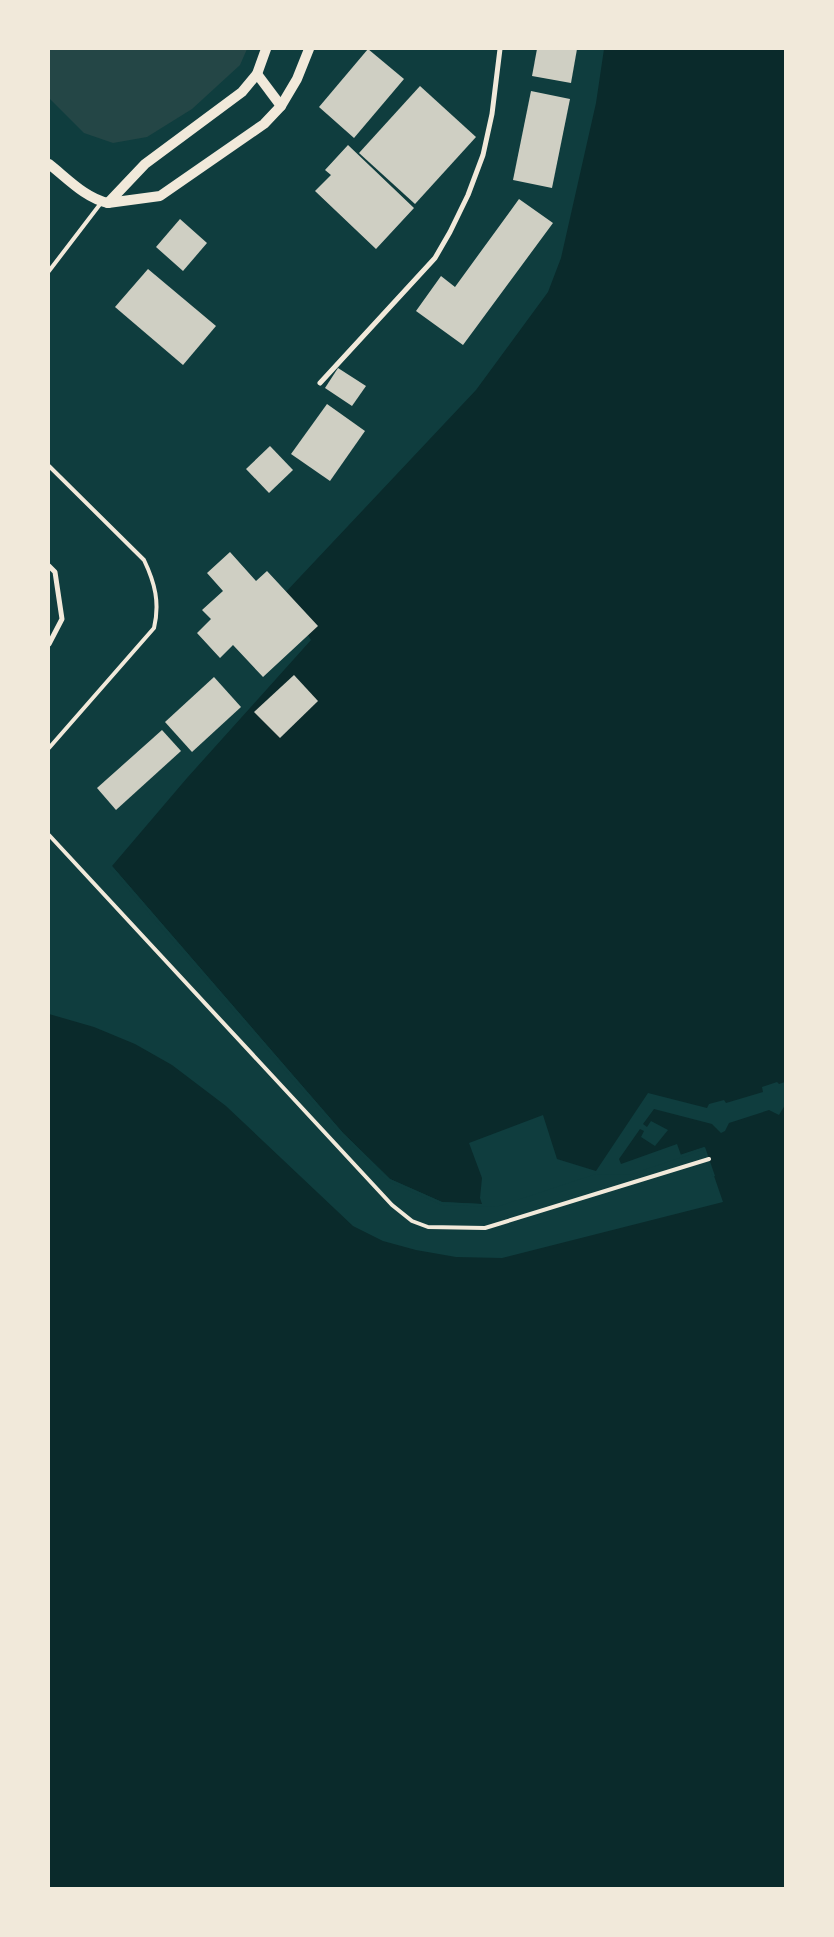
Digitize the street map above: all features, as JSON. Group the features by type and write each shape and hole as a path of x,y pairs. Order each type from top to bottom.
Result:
{"main road":[{"path":"105,202 145,164 242,92 257,74 266,49"},
{"path":"49,164 89,196 105,202 160,196 264,124 281,106 297,79 309,49"},
{"path":"257,74 281,106"}],"street":[{"path":"320,383 435,258 450,232 468,195 483,155 492,114 500,49"},
{"path":"49,566 55,572 62,619 49,644"}],"lane":[{"path":"49,271 105,202"},
{"path":"49,466 144,560 153,577 158,612 154,628 49,748"},
{"path":"49,835 392,1205 412,1221 428,1227 485,1228 709,1159"}],"shaded area":[{"path":"49,49 247,49 240,65 192,109 147,137 113,143 84,133 49,98"},
{"path":"604,49 785,49 785,1888 49,1888 49,1014 94,1027 135,1044 172,1065 226,1106 353,1226 383,1241 416,1250 456,1257 502,1258 723,1202 704,1147 628,1172 596,1171 482,1204 442,1202 390,1179 343,1133 112,866 187,778 311,640 283,595 476,390 548,292 561,258 596,103"}],"pier":[{"path":"112,866 343,1133 390,1179 442,1202 482,1204 480,1198 482,1178 469,1143 543,1115 557,1159 596,1171 648,1093 707,1108 709,1104 724,1100 726,1103 763,1092 762,1087 777,1082 779,1084 785,1082 785,1105 779,1115 769,1110 729,1123 725,1131 721,1133 712,1124 654,1109 643,1124 647,1127 651,1121 668,1130 655,1146 641,1137 644,1131 640,1129 619,1159 621,1164 677,1144 681,1155 705,1147 715,1176 713,1177 703,1150 629,1175 596,1174 496,1207 442,1205 388,1181 341,1135 110,868"}],"building":[{"path":"368,49 404,79 354,138 319,107"},
{"path":"537,49 577,49 571,83 532,76"},
{"path":"420,86 476,137 415,204 359,153"},
{"path":"531,91 570,99 552,188 513,180"},
{"path":"348,145 414,208 376,249 315,191 331,175 325,170"},
{"path":"519,199 553,223 463,345 416,311 441,276 455,287"},
{"path":"180,219 207,243 183,271 156,247"},
{"path":"148,269 216,326 183,365 115,307"},
{"path":"338,368 366,386 352,406 325,388"},
{"path":"327,404 365,431 330,481 291,454"},
{"path":"270,446 293,470 269,493 246,469"},
{"path":"230,552 256,581 267,571 318,626 263,677 233,645 220,658 197,633 211,619 202,610 223,591 207,573"},
{"path":"294,675 318,701 280,738 254,712"},
{"path":"214,677 241,707 192,752 165,722"},
{"path":"162,730 181,751 116,810 97,788"}]}
